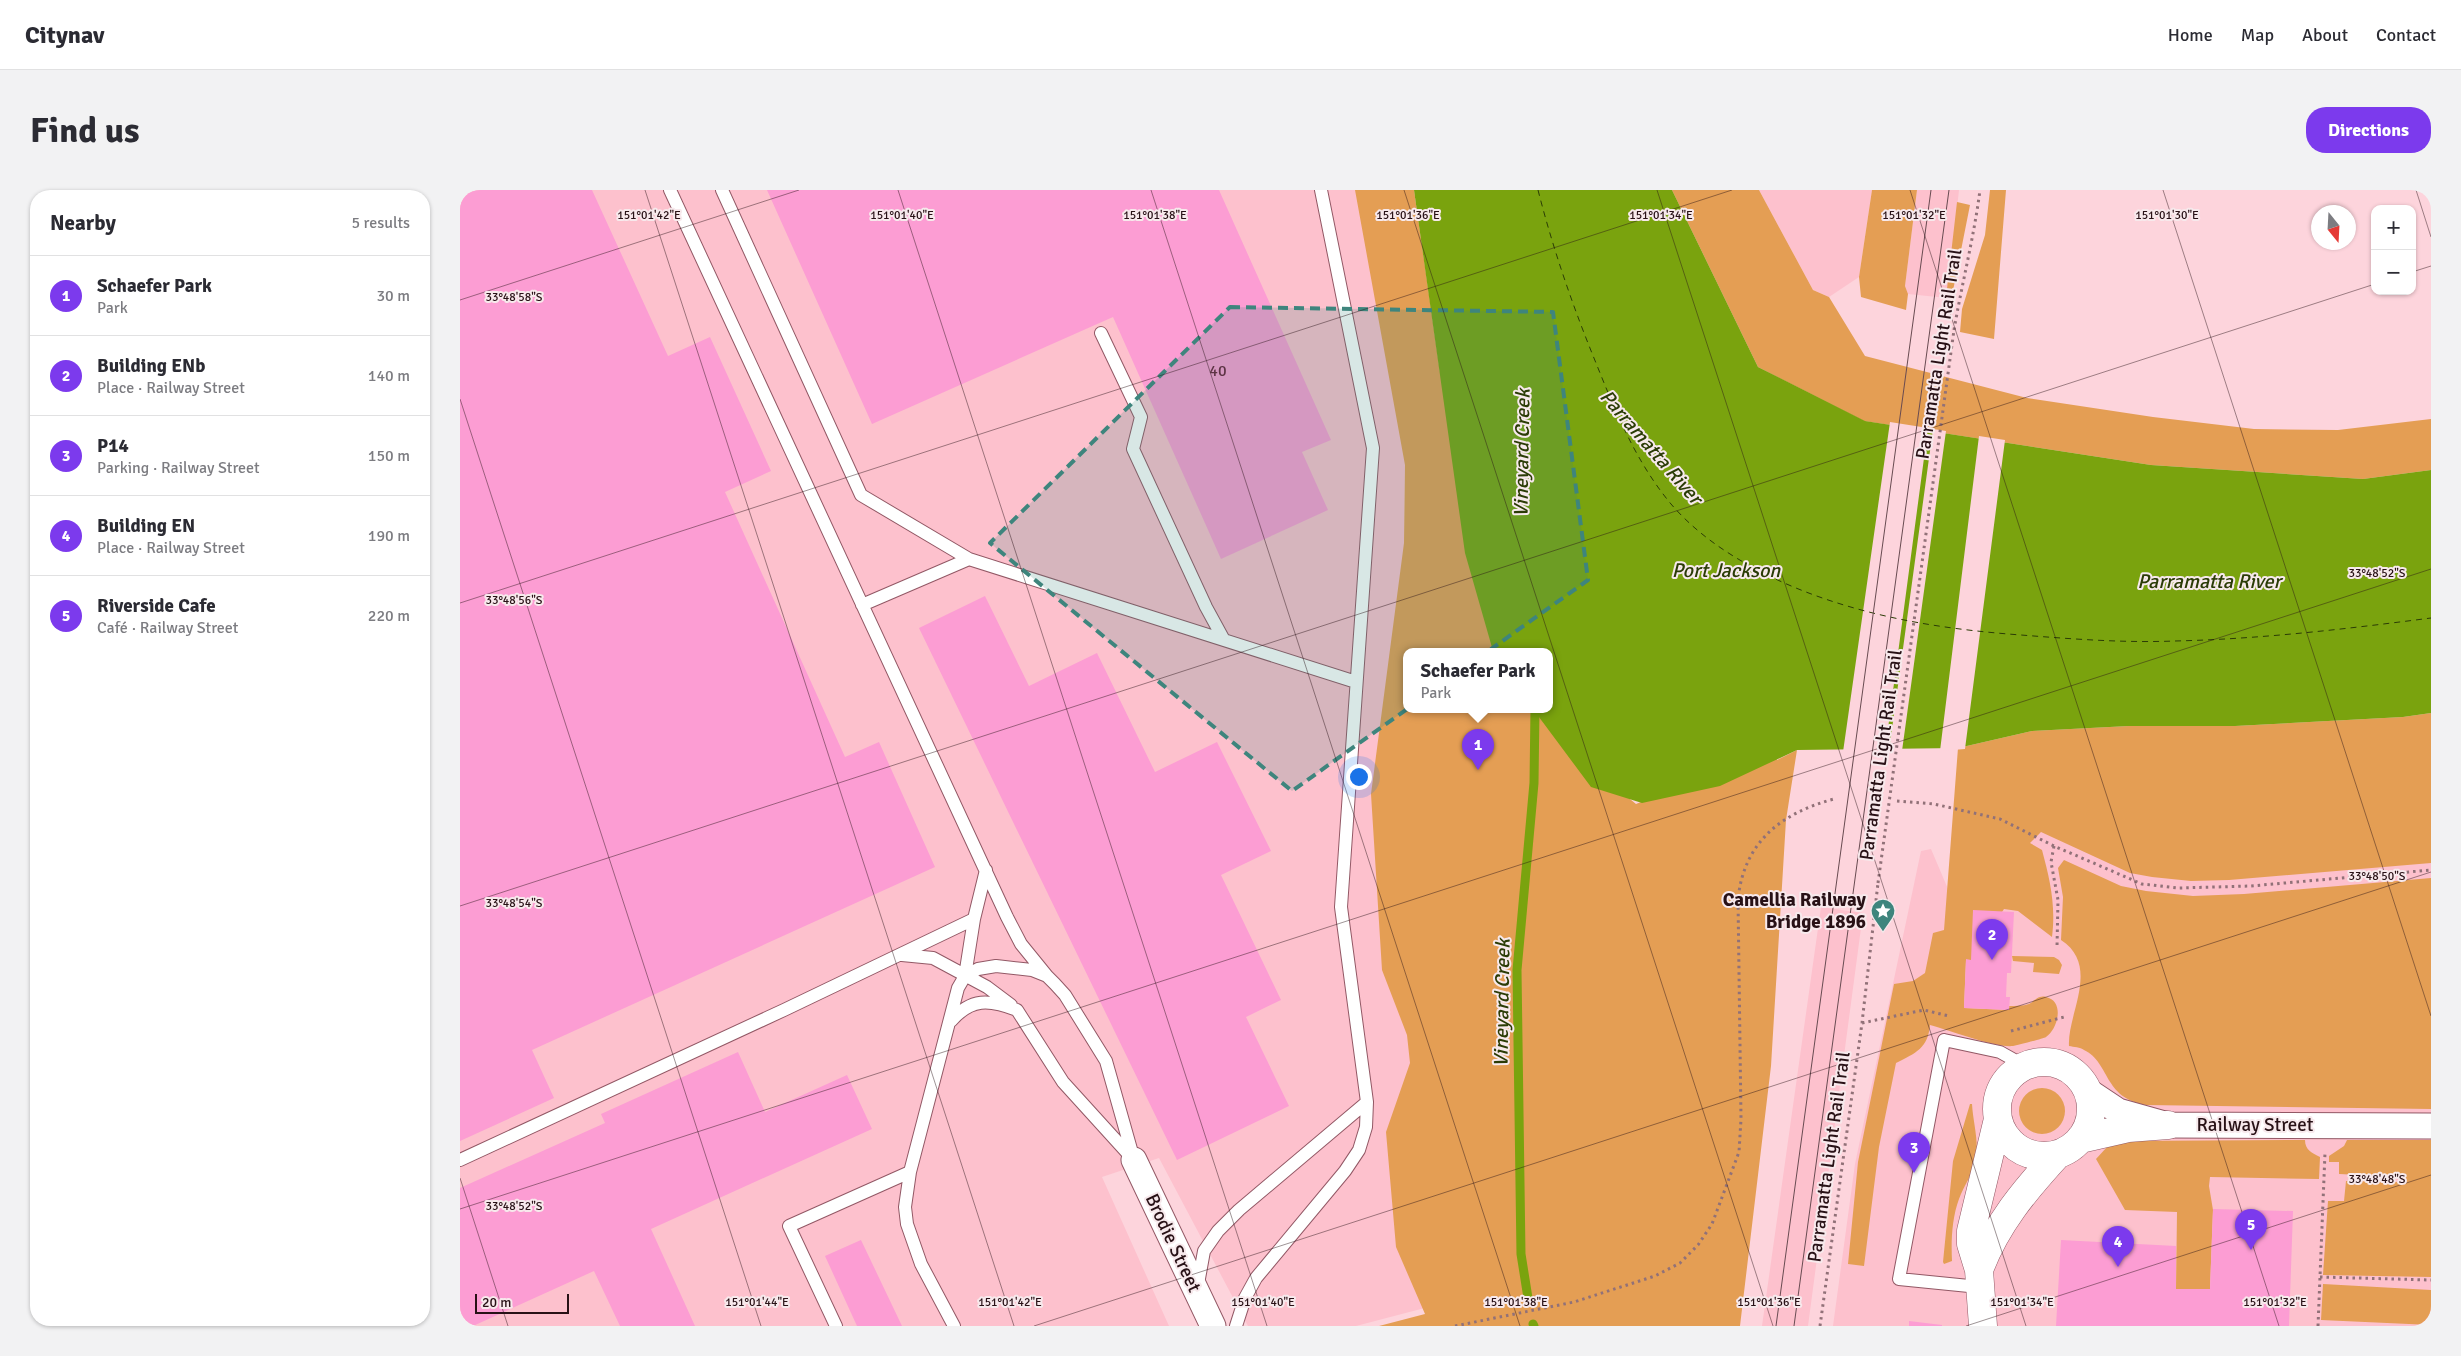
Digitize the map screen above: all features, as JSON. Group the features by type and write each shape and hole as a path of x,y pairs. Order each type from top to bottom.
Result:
{"street":[{"path":"1983,1326 1979,1278 1971,1244 1971,1231 1998,1119 2000,1092 2010,1076 2025,1066 2043,1062 2060,1064 2074,1072 2088,1091 2091,1115 2087,1128 2080,1139 2070,1148 2058,1154 2037,1156 2018,1148 2005,1136 1998,1119"},
{"name":"Railway Street","path":"2088,1091 2118,1111 2168,1125 2431,1126"},
{"path":"2080,1139 2128,1128 2168,1125"},
{"path":"1979,1278 1985,1252 2006,1216 2058,1154"},
{"name":"Brodie Street","path":"1134,1160 1213,1326"}],"lane":[{"path":"670,190 1021,944 1065,995 1106,1061 1134,1160"},
{"path":"722,190 861,495 969,559 1356,682"},
{"path":"1236,1326 1245,1298 1256,1278 1345,1171 1358,1150 1366,1128 1367,1102 1341,907 1373,448 1321,190"},
{"path":"1101,333 1140,417 1133,449 1206,607 1224,640"},
{"path":"862,605 969,559"},
{"path":"954,1326 921,1264 907,1224 905,1207 910,1172 958,988 965,976 974,919 986,870"},
{"path":"460,1160 974,919"},
{"path":"901,954 933,958 987,987 1017,1010 1063,1082 1134,1160"},
{"path":"965,976 978,969 996,966 1032,970 1047,976"},
{"path":"949,1022 962,1008 975,1003 988,1002 1017,1010"},
{"path":"1979,1278 1899,1279 1944,1040 2000,1052 2025,1066"},
{"path":"1198,1294 1199,1270 1204,1251 1218,1231 1239,1210 1367,1102"},
{"path":"836,1326 789,1226 910,1172"}],"path":[{"name":"Parramatta Light Rail Trail","path":"1820,1326 1862,1023 1878,883 1954,330 1963,277 1975,228 1980,190"},
{"path":"1455,1326 1574,1302 1655,1276 1680,1263 1698,1245 1712,1224 1739,1152 1738,899 1740,879 1745,864 1754,849 1781,822 1797,811 1834,799"},
{"path":"1897,801 1934,804 2000,819 2054,846 2142,884 2178,888 2251,886 2431,870"},
{"path":"2054,846 2051,862 2058,900 2057,946"},
{"path":"2318,1326 2326,1125"},
{"path":"2320,1277 2431,1280"}],"highlighted area":[{"path":"1230,307 1553,312 1588,580 1292,791 990,543"}],"shaded area":[{"path":"460,190 1365,190 1406,383 1399,961 1440,1304 1356,1326 1248,1326 1159,1158 1102,1177 1169,1326 460,1326"},
{"path":"1355,190 1414,190 1440,372 1511,648 1403,648 1403,713 1541,713 1557,739 1636,804 1776,747 1777,760 1797,750 1786,820 1771,1066 1740,1326 1379,1326 1425,1314 1396,1247 1386,1132 1410,1063 1407,1035 1382,970 1371,794 1404,543 1405,465"},
{"path":"1672,190 1759,190 1813,290 1829,297 1865,356 2027,398 2153,417 2254,429 2338,430 2431,419 2431,470 2363,479 2151,465 1864,421 1758,367"},
{"path":"1759,190 1872,190 1859,277 1829,297 1813,290"},
{"path":"1872,190 1917,190 1905,286 1908,294 1906,310 1861,297 1859,277"},
{"path":"1917,190 1959,190 1947,298 1908,294 1905,286"},
{"path":"1990,190 2006,190 1994,339 1960,332 1962,309 1985,235"},
{"path":"1957,202 1970,205 1948,316 1944,315"},
{"path":"2431,713 2431,863 2229,880 2191,881 2130,873 2041,832 2030,843 2042,850 2048,872 2053,903 2052,937 2018,911 2004,909 1971,960 1966,960 1964,1008 2009,1010 2009,1006 2027,1005 2039,998 2046,997 2056,1004 2058,1009 2054,1028 2044,1038 2013,1046 2005,1046 1984,1042 1930,1025 1927,1039 1920,1049 1896,1063 1879,1147 1864,1266 1848,1264 1858,1162 1894,984 1913,981 1925,973 1933,933 1944,930 1958,748 2032,731 2129,726 2235,726 2403,717"},
{"path":"2431,791 2431,1326 1833,1326 1855,1164 1921,851 1931,849 1948,889 2041,831"},
{"path":"2064,860 2121,886 2146,891 2193,896 2244,894 2431,878 2431,1109 2146,1105 2132,1101 2122,1095 2114,1088 2099,1063 2092,1056 2081,1048 2069,1046 2081,977 2079,963 2073,951 2061,940 2063,897 2058,868"},
{"path":"1821,907 1863,913 1808,1326 1762,1326"},
{"path":"2012,956 2054,957 2062,965 2059,974 2033,972 2034,963 2013,961"},
{"path":"2037,1088 2047,1088 2059,1094 2064,1102 2064,1120 2059,1128 2051,1133 2037,1134 2029,1131 2022,1124 2019,1116 2019,1106 2022,1098 2029,1091"},
{"path":"1970,1104 1972,1104 1976,1138 1976,1159 1973,1170 1959,1199 1953,1221 1952,1261 1944,1264 1953,1161"},
{"path":"2305,1140 2308,1149 2320,1157 2319,1179 2210,1177 2209,1186 2213,1210 2210,1289 2176,1289 2177,1212 2125,1210 2096,1159 2107,1147 2122,1141"},
{"path":"2347,1140 2431,1140 2431,1277 2323,1275 2328,1201 2344,1201 2346,1181 2402,1182 2402,1177 2339,1174 2339,1162 2329,1162 2329,1156 2344,1146"},
{"path":"2323,1284 2431,1290 2431,1325 2321,1320"}],"water":[{"name":"Port Jackson","path":"1414,190 1672,190 1758,367 1865,421 2151,465 2363,479 2431,470 2431,713 2403,717 2235,726 2129,726 2032,731 1958,748 1797,750 1720,786 1642,803 1591,787 1536,713 1553,713 1553,648 1492,648 1465,553"}],"pier":[{"path":"1890,422 1928,428 1885,751 1843,752"},
{"path":"1933,429 1946,431 1902,751 1889,751"},
{"path":"1979,436 2005,440 1965,749 1940,751"}],"building":[{"path":"460,190 592,190 668,356 710,337 771,471 725,492 845,757 879,742 935,867 532,1050 554,1098 460,1141"},
{"path":"767,190 1219,190 1331,440 1302,452 1328,510 1221,559 1113,317 872,424"},
{"path":"985,596 1029,686 1097,653 1155,772 1217,742 1271,851 1221,875 1281,1000 1246,1017 1289,1106 1177,1160 919,628"},
{"path":"1973,910 2014,912 2011,973 2007,973 2006,997 2010,997 2009,1010 1964,1008 1966,959 1971,960"},
{"path":"738,1052 765,1112 847,1075 872,1129 651,1229 695,1326 620,1326 594,1271 473,1326 460,1326 460,1188 605,1123 601,1114"},
{"path":"2213,1209 2293,1211 2289,1326 2056,1326 2061,1240 2176,1246 2176,1289 2210,1289"},
{"path":"861,1240 902,1326 857,1326 825,1256"},
{"path":"1909,1321 1942,1325 1942,1326 1909,1326"}],"waterway":[{"name":"Vineyard Creek","path":"1528,1298 1521,1254 1517,970 1534,783 1535,713"}],"ferry route":[{"path":"1538,190 1571,299 1619,419 1647,471 1671,504 1708,539 1752,567 1782,582 1840,604 1929,625 2079,639 2117,641 2207,640 2335,630 2431,618"}],"tram line":[{"path":"1776,1326 1931,190"},
{"path":"1794,1326 1949,190"}],"place":[{"name":"Schaefer Park","path":"1478,770"},
{"name":"Camellia Railway Bridge 1896","path":"1883,932"},
{"name":"Building ENb","path":"1992,960"},
{"name":"P14","path":"1914,1173"},
{"name":"Riverside Cafe","path":"2251,1250"},
{"name":"Building EN","path":"2118,1267"}],"water label":[{"name":"Parramatta River","path":"1651,447"},
{"name":"Parramatta River","path":"2209,581"}]}
